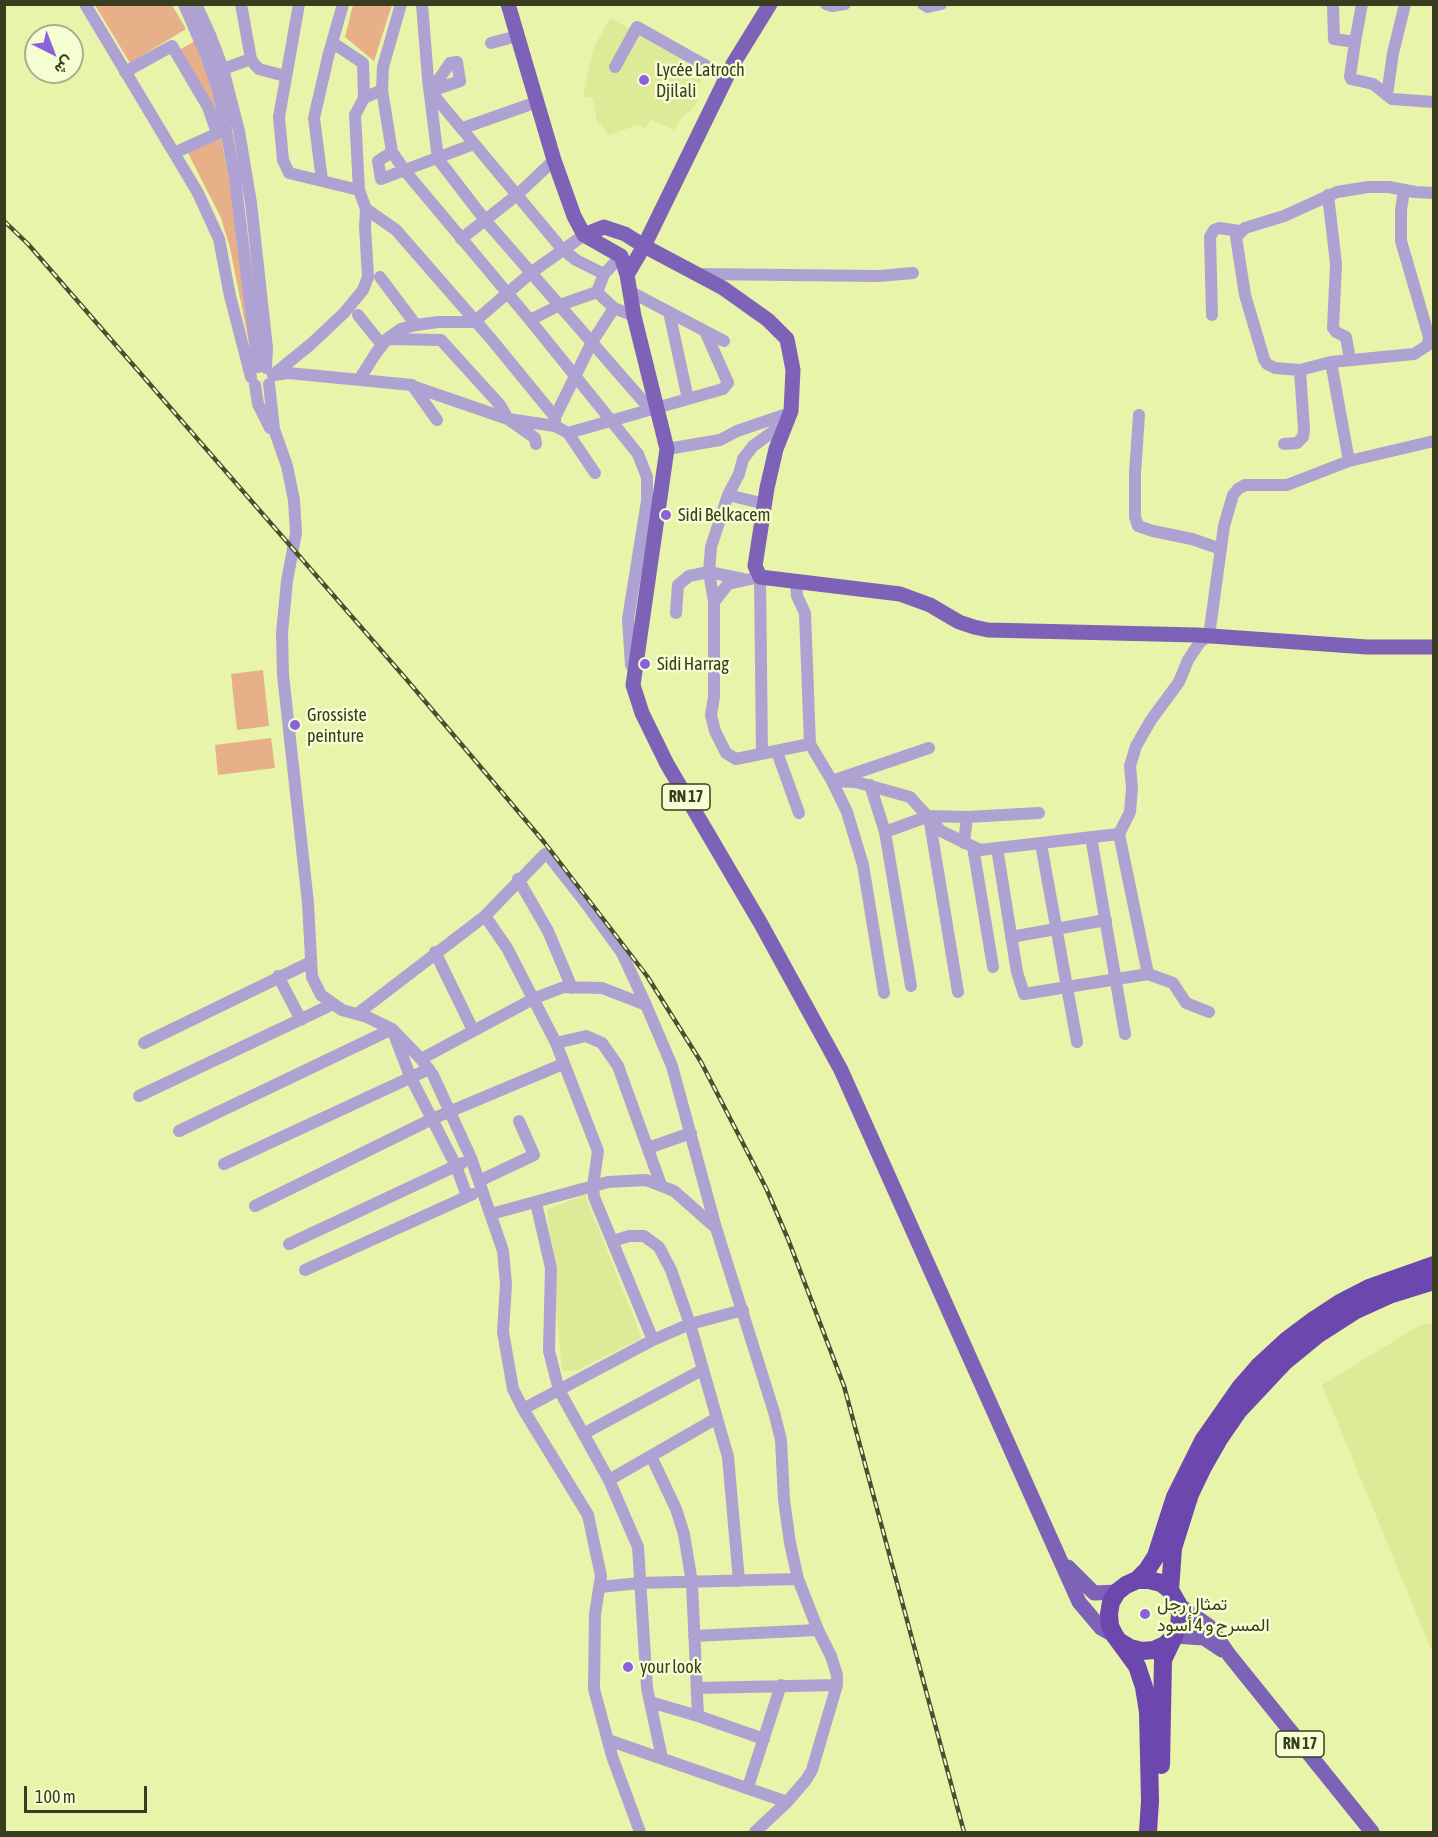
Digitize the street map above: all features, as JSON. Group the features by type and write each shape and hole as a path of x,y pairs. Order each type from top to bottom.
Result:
{"highway":[{"path":"1148,1833 1150,1801 1148,1712 1144,1687 1137,1666 1110,1626 1111,1602 1117,1592 1137,1580 1147,1570 1156,1556 1175,1497 1203,1441 1240,1388 1260,1365 1286,1341 1340,1303 1369,1288 1434,1265"},
{"path":"1160,1833 1163,1660 1179,1626 1180,1615 1174,1597 1173,1548 1190,1494 1203,1467 1219,1438 1253,1394 1284,1362 1317,1335 1346,1316 1389,1295 1434,1281"},
{"path":"1137,1580 1161,1583 1174,1597"},
{"path":"1117,1639 1136,1650 1154,1650 1165,1645 1174,1636"}],"main road":[{"path":"508,4 568,200 584,235 621,256"},
{"path":"627,275 644,246 726,78 752,30 770,4"},
{"path":"584,235 604,227 625,234 723,288 768,320 787,339 794,370 790,413 776,449 753,578 900,594 930,605 959,622 988,630 1209,636 1367,647 1434,647"},
{"name":"RN 17","path":"621,256 631,292 654,408 668,449 633,685 642,713 667,764 761,924 841,1070 1078,1602 1101,1628 1117,1639"},
{"name":"RN 17","path":"1058,1557 1094,1593 1117,1592"},
{"name":"RN 17","path":"1174,1597 1209,1626 1230,1656 1372,1833"},
{"name":"RN 17","path":"1174,1636 1204,1638 1230,1656"}],"street":[{"path":"85,4 198,193 219,239 230,296 262,376"},
{"path":"184,4 217,87 222,131 235,179 262,376"},
{"path":"196,4 223,69 239,131 251,203 267,348 258,404 280,443 294,500 296,533 287,581 282,633 283,675 308,903 312,977 321,995 342,1010 392,1029 425,1064 471,1158 503,1251 506,1284 503,1332 513,1389 588,1515 601,1576 595,1614 594,1689 608,1740 640,1833"},
{"path":"241,4 251,59 259,69 285,76"},
{"path":"299,4 279,117 283,160 289,173 359,190"},
{"path":"322,180 314,118 343,4"},
{"path":"401,4 383,68 382,90 392,152 405,171 638,454 648,485 628,619 633,685"},
{"path":"422,4 438,159 485,220 592,342 654,408"},
{"path":"826,4 832,6 845,4"},
{"path":"923,4 928,8 941,4"},
{"path":"1333,4 1334,39 1355,42"},
{"path":"1362,4 1351,79 1373,84 1397,101 1434,102"},
{"path":"1387,95 1393,53 1405,4"},
{"path":"615,67 638,27 726,78"},
{"path":"491,43 517,36"},
{"path":"262,376 311,344 344,313 363,290 368,277 366,209 359,190 355,115 364,98 363,63 333,43"},
{"path":"125,72 172,46 222,131"},
{"path":"223,69 251,59"},
{"path":"364,98 382,90"},
{"path":"431,91 562,249 576,260 604,274"},
{"path":"463,128 537,102"},
{"path":"174,153 222,131"},
{"path":"392,152 378,161 381,179 474,144"},
{"path":"461,239 517,195 554,160"},
{"path":"1404,190 1400,217 1401,241 1429,337 1428,345 1414,354 1331,362 1300,370 1275,368 1267,364 1245,295 1236,237 1240,231 1284,216 1337,192 1368,187 1389,187 1434,193"},
{"path":"1328,195 1336,264 1333,328 1346,337 1350,360"},
{"path":"366,209 396,230 492,340 555,421 568,433 595,473"},
{"path":"1212,315 1210,237 1214,230 1219,228 1240,231"},
{"path":"359,380 385,342 401,329 416,325 474,321 532,272 584,235"},
{"path":"530,320 560,305 597,292 604,274 621,256"},
{"path":"698,274 879,276 912,273"},
{"path":"380,277 416,325"},
{"path":"597,292 614,308 634,316"},
{"path":"631,292 724,341"},
{"path":"555,421 592,342 614,308"},
{"path":"669,312 688,399"},
{"path":"358,315 385,342 441,340 500,405 508,419"},
{"path":"568,433 723,389 728,383 705,331"},
{"path":"1331,362 1349,461"},
{"path":"1284,444 1297,443 1303,437 1300,370"},
{"path":"262,376 288,373 412,386 508,419 535,438 536,444"},
{"path":"412,386 437,420"},
{"path":"668,449 720,440 737,431 790,413"},
{"path":"1139,416 1135,484 1135,517 1138,526 1192,538 1221,549"},
{"path":"508,419 555,421"},
{"path":"784,429 774,431 753,446 743,459 711,547 709,572 714,602 714,697 711,715 715,731 726,753 736,759 810,744"},
{"path":"1148,974 1119,834 1130,812 1132,788 1130,766 1136,746 1151,720 1179,682 1188,660 1200,642 1209,636 1224,526 1233,495 1245,485 1287,485 1349,461 1434,441"},
{"path":"728,495 765,504"},
{"path":"676,613 678,585 689,576 709,572 753,578"},
{"path":"714,602 728,584 753,578"},
{"path":"753,578 762,753"},
{"path":"796,582 797,596 805,613 810,744 847,812 863,865 884,993"},
{"path":"832,781 929,748"},
{"path":"777,752 799,813"},
{"path":"832,781 856,782 910,797 941,831 980,850 1119,834"},
{"path":"870,785 885,832 911,986"},
{"path":"885,832 929,816 967,817 1039,813"},
{"path":"929,816 958,992"},
{"path":"967,817 969,845 993,967"},
{"path":"1091,837 1125,1034"},
{"path":"1041,844 1077,1042"},
{"path":"997,848 1017,972 1024,994 1067,989 1148,974 1173,983 1186,1003 1209,1012"},
{"path":"357,1014 435,952 485,916 542,855 548,855 622,953 672,1066 716,1228 777,1421 784,1500 798,1579 837,1675 837,1685 812,1770 787,1802 755,1833"},
{"path":"518,879 548,931 572,987"},
{"path":"485,916 507,948 556,1043 598,1151 593,1186 594,1197 653,1340"},
{"path":"1011,937 1106,920"},
{"path":"435,952 473,1030"},
{"path":"144,1043 278,976 311,962"},
{"path":"278,976 302,1020"},
{"path":"224,1164 410,1076 473,1030 534,998 564,987 602,988 646,1005"},
{"path":"139,1096 333,1004"},
{"path":"392,1029 410,1076 456,1167 467,1196"},
{"path":"179,1131 392,1029"},
{"path":"556,1043 586,1036 602,1043 618,1066 661,1185"},
{"path":"255,1206 432,1119 563,1064"},
{"path":"305,1270 467,1196 481,1185 534,1155 519,1121"},
{"path":"648,1148 691,1134"},
{"path":"289,1244 471,1158"},
{"path":"491,1214 608,1182 646,1180 674,1191 716,1228"},
{"path":"536,1203 551,1268 549,1352 559,1390 609,1480 638,1547 647,1688 662,1758"},
{"path":"613,1241 629,1236 644,1236 659,1247 671,1270 690,1324 728,1457 739,1581"},
{"path":"523,1409 653,1340 690,1324 742,1310"},
{"path":"583,1434 702,1370"},
{"path":"609,1480 717,1418"},
{"path":"651,1456 676,1509 684,1534 692,1582 698,1716"},
{"path":"600,1587 640,1583 798,1579"},
{"path":"694,1636 818,1630"},
{"path":"748,1788 781,1685"},
{"path":"697,1688 837,1685"},
{"path":"650,1702 764,1739"},
{"path":"608,1740 787,1802"}],"shaded area":[{"path":"95,5 172,5 186,29 130,63"},
{"path":"353,5 392,5 374,61 345,37"},
{"name":"Lycée Latroch Djilali","path":"610,18 706,71 697,88 698,101 692,110 683,115 674,130 651,120 645,128 637,125 609,135 596,119 593,98 583,96 594,47"},
{"path":"195,41 210,84 219,123 179,50"},
{"path":"221,138 232,194 250,348 230,248 221,218 188,153"},
{"path":"263,670 269,726 237,730 231,674"},
{"path":"271,738 275,768 218,775 215,745"},
{"path":"585,1195 642,1338 578,1370 562,1371 547,1209"},
{"path":"1434,1323 1433,1654 1322,1385 1420,1325"}],"railway":[{"path":"4,221 28,244 407,680 544,842 647,976 701,1062 766,1188 844,1386 964,1832"}],"place":[{"name":"Lycée Latroch Djilali","path":"644,80"},
{"name":"Sidi Belkacem","path":"666,515"},
{"name":"Sidi Harrag","path":"645,664"},
{"name":"Grossiste peinture","path":"295,725"},
{"name":"تمثال رجل المسرح و 4 أسود","path":"1145,1614"},
{"name":"your look","path":"628,1667"}]}
